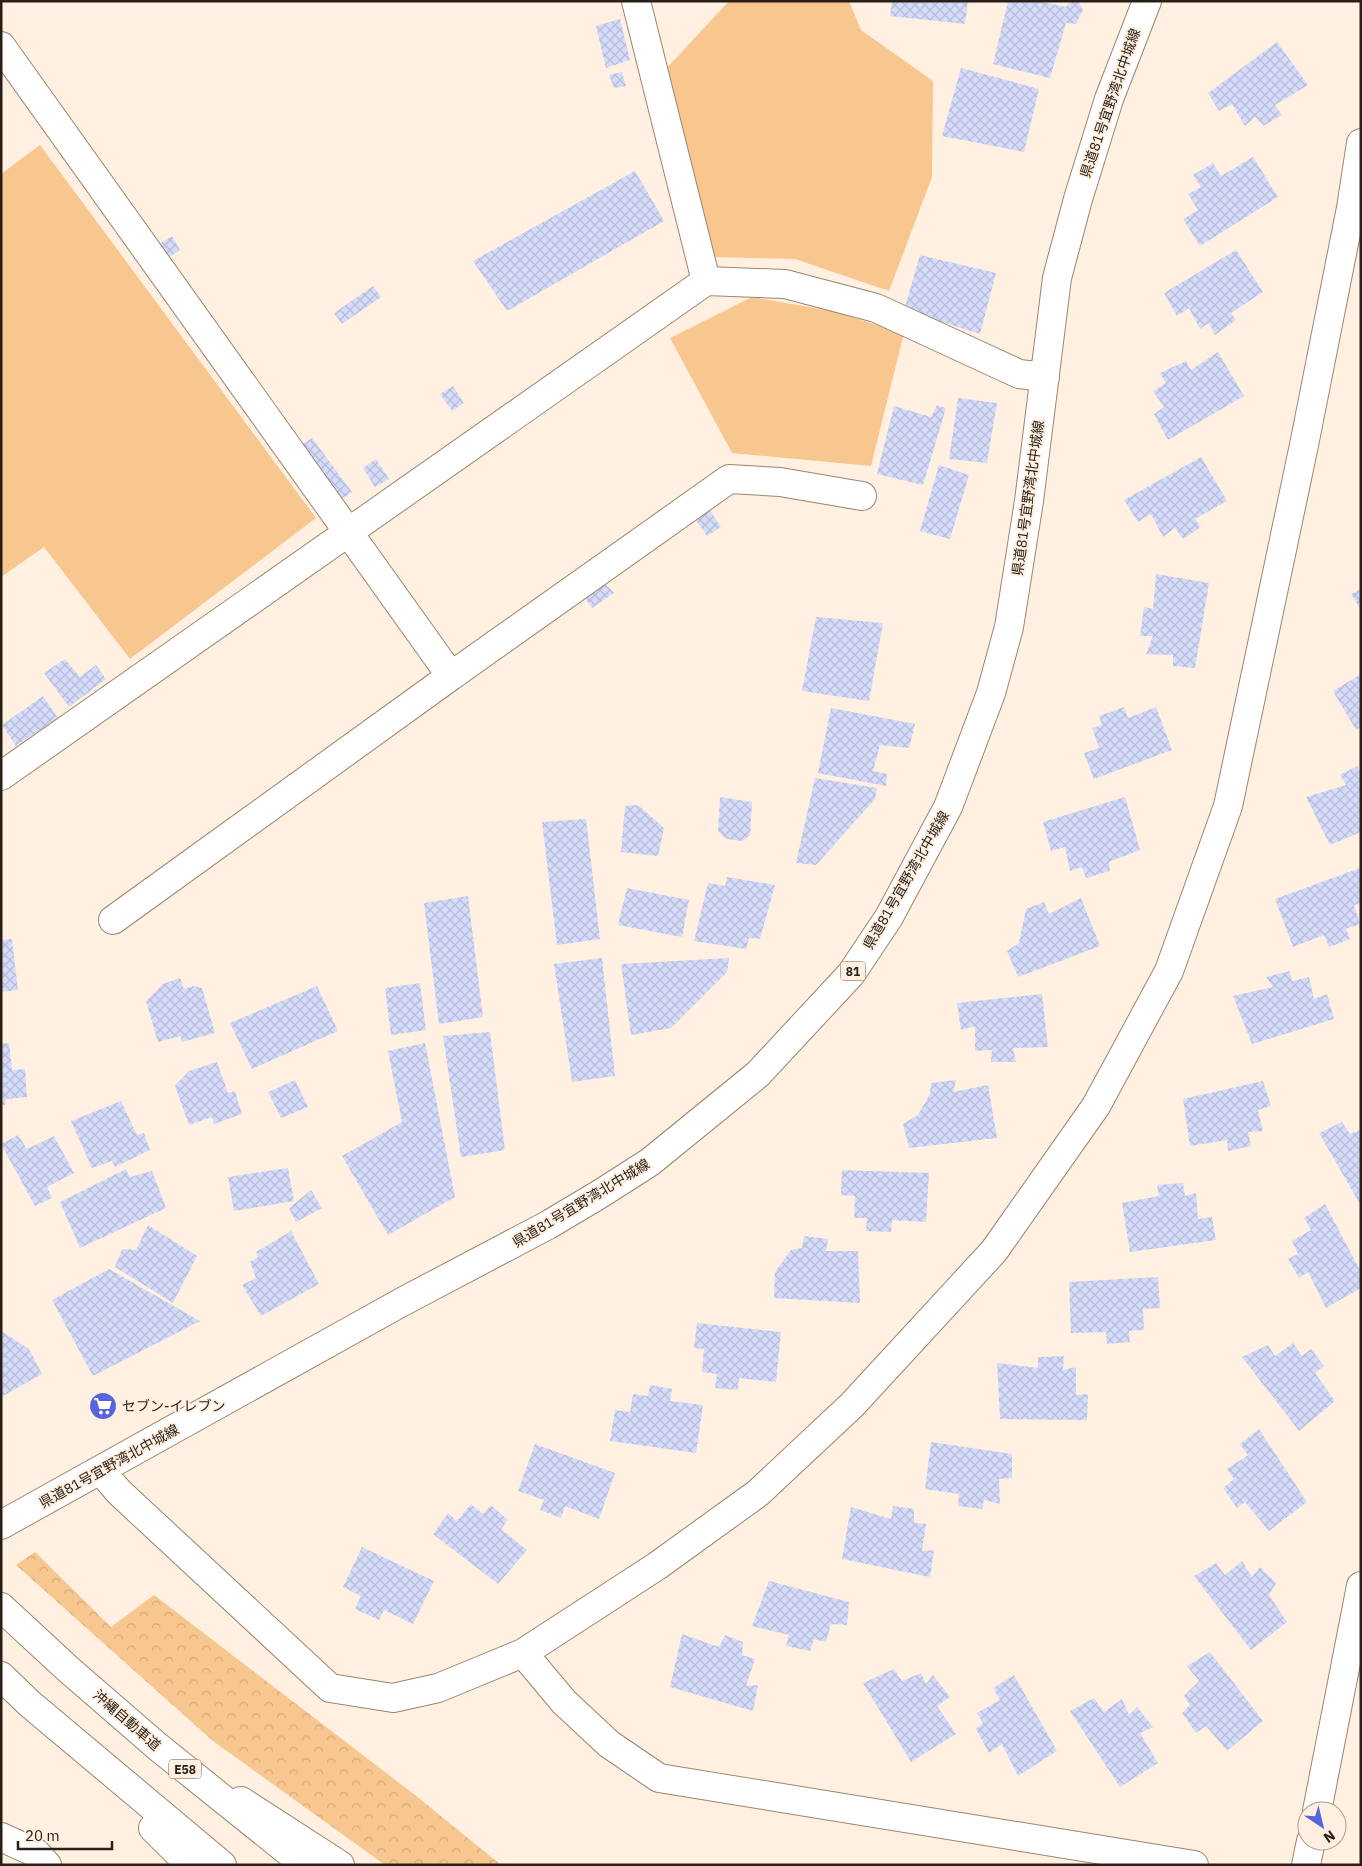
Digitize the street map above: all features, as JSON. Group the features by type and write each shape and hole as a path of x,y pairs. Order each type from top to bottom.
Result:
{"main road":[{"path":"636,1 706,281"},
{"name":"県道81号宜野湾北中城線","path":"1,1525 402,1302 548,1225 650,1162 758,1074 851,974 889,917 944,815 972,748 991,693 1009,627 1029,501 1046,376 1056,278 1109,99 1147,1"},
{"path":"1,46 451,676"},
{"path":"101,1471 119,1492 330,1688 393,1698 438,1688 523,1652 658,1566 758,1493 852,1405 994,1251 1096,1106 1169,970 1228,806 1304,445 1351,208 1361,143"},
{"path":"1,776 706,281 784,284 876,308 1019,374 1046,376"},
{"path":"113,920 451,676 729,479 780,482 862,496"},
{"path":"1319,1801 1361,1586"},
{"name":"沖縄自動車道","path":"1,1607 158,1748 306,1865"},
{"path":"523,1652 564,1702 609,1744 659,1778 1194,1865"},
{"path":"1,1676 190,1865"},
{"path":"30,1704 222,1865"},
{"path":"158,1748 340,1865"},
{"path":"1,1837 36,1853 47,1865"},
{"path":"1306,1865 1309,1851"}],"green space":[{"path":"729,1 849,1 861,30 933,81 932,177 889,291 795,259 710,257 664,71"},
{"path":"40,145 316,518 130,659 44,547 1,577 1,174"},
{"path":"752,297 831,311 904,333 871,466 732,453 670,338"},
{"path":"35,1552 111,1627 154,1595 415,1795 501,1865 385,1865 213,1741 16,1565"}],"building":[{"path":"892,1 968,1 965,24 890,16"},
{"path":"1008,1 1038,1 1066,7 1070,1 1079,2 1083,10 1076,24 1066,23 1050,78 993,64"},
{"path":"620,19 630,60 606,68 596,26"},
{"path":"1277,42 1308,85 1275,105 1282,115 1263,126 1255,117 1245,126 1232,104 1219,111 1208,93"},
{"path":"961,68 1039,89 1024,152 942,136"},
{"path":"622,72 626,86 614,88 609,75"},
{"path":"1253,157 1278,197 1200,246 1183,219 1198,210 1188,194 1201,187 1193,175 1213,163 1221,176"},
{"path":"635,171 664,221 507,311 473,261"},
{"path":"172,236 180,250 163,261 154,247"},
{"path":"1236,250 1263,292 1231,313 1236,320 1215,335 1209,323 1200,329 1189,308 1177,316 1164,293"},
{"path":"920,255 996,273 980,334 904,310"},
{"path":"373,286 381,297 342,324 334,313"},
{"path":"1218,352 1244,396 1168,440 1154,414 1164,407 1153,391 1166,383 1160,373 1186,361 1191,370"},
{"path":"453,386 464,403 452,411 440,394"},
{"path":"958,398 997,403 987,463 949,459"},
{"path":"937,405 946,408 923,485 877,474 894,406 931,417"},
{"path":"312,438 352,492 339,501 300,446"},
{"path":"1201,457 1227,501 1195,519 1201,527 1183,539 1175,528 1163,537 1151,514 1138,522 1124,500"},
{"path":"376,459 389,479 375,487 363,468"},
{"path":"939,465 969,475 950,539 920,531"},
{"path":"708,507 721,527 707,536 693,516"},
{"path":"1156,574 1209,583 1195,668 1173,666 1173,655 1146,654 1153,636 1140,636 1144,607 1153,609"},
{"path":"602,580 614,593 592,608 582,594"},
{"path":"1361,589 1361,610 1351,594"},
{"path":"816,617 883,623 869,701 802,691"},
{"path":"65,659 80,677 96,665 106,679 69,707 44,673"},
{"path":"1361,674 1361,727 1356,730 1333,691"},
{"path":"43,696 58,718 16,746 2,725"},
{"path":"1124,707 1128,718 1156,707 1172,750 1094,779 1084,753 1099,748 1092,728 1102,725 1099,716"},
{"path":"831,708 915,724 909,748 880,745 873,771 887,774 886,786 818,773"},
{"path":"1357,766 1361,775 1361,832 1330,845 1306,797 1346,785 1340,775"},
{"path":"815,778 877,788 875,799 816,865 796,863"},
{"path":"720,797 752,802 750,835 742,841 726,839 718,831"},
{"path":"1125,797 1140,850 1109,862 1110,871 1086,878 1082,867 1070,871 1065,847 1051,851 1043,822"},
{"path":"638,805 664,828 658,856 621,852 625,806"},
{"path":"586,819 600,939 557,945 542,822"},
{"path":"1360,868 1361,903 1354,905 1360,924 1346,929 1350,939 1329,947 1324,935 1293,947 1275,899"},
{"path":"727,877 775,885 760,939 749,938 746,949 694,941 708,883 725,886"},
{"path":"627,888 689,900 682,937 618,925"},
{"path":"468,896 483,1017 439,1024 424,903"},
{"path":"1081,898 1100,946 1018,977 1007,951 1019,943 1026,909 1044,902 1049,914"},
{"path":"12,939 18,990 1,992 1,940"},
{"path":"602,958 615,1076 572,1082 554,964"},
{"path":"729,958 727,972 671,1028 631,1035 621,964"},
{"path":"1290,971 1292,981 1309,977 1314,999 1327,994 1334,1019 1252,1044 1233,996 1273,987 1266,977"},
{"path":"180,978 184,989 193,986 202,988 215,1033 182,1042 180,1036 158,1042 146,1001 163,984"},
{"path":"420,983 426,1030 391,1035 385,988"},
{"path":"317,986 338,1031 252,1069 230,1023"},
{"path":"1042,994 1048,1047 1013,1048 1016,1062 991,1062 992,1050 975,1051 975,1026 961,1030 957,1003"},
{"path":"490,1032 505,1150 461,1157 443,1036"},
{"path":"9,1043 12,1070 25,1069 27,1097 6,1099 5,1105 1,1105 1,1044"},
{"path":"425,1043 455,1197 388,1235 342,1156 402,1122 388,1051"},
{"path":"217,1062 228,1093 235,1091 242,1114 214,1124 212,1117 189,1125 175,1086 189,1071"},
{"path":"295,1080 308,1107 281,1118 268,1092"},
{"path":"956,1080 953,1092 988,1085 997,1138 909,1148 903,1124 918,1115 930,1094 931,1083"},
{"path":"1263,1081 1271,1106 1258,1110 1263,1131 1248,1132 1251,1146 1228,1151 1227,1140 1190,1146 1183,1099"},
{"path":"121,1101 137,1135 144,1133 150,1150 115,1167 112,1161 92,1168 71,1121"},
{"path":"1342,1122 1350,1134 1361,1130 1361,1206 1319,1133"},
{"path":"18,1135 27,1149 54,1136 74,1173 47,1187 52,1198 35,1206 1,1144"},
{"path":"288,1168 294,1201 234,1211 228,1177"},
{"path":"126,1169 130,1177 152,1171 166,1208 80,1248 60,1202"},
{"path":"842,1170 929,1173 926,1222 892,1220 891,1232 866,1231 867,1218 854,1218 855,1196 841,1195"},
{"path":"1183,1183 1185,1196 1196,1193 1198,1219 1212,1217 1216,1240 1130,1252 1122,1203 1159,1196 1157,1185"},
{"path":"311,1190 322,1208 296,1222 289,1208"},
{"path":"1325,1204 1361,1272 1361,1288 1326,1308 1308,1272 1299,1278 1288,1259 1298,1254 1292,1241 1311,1230 1304,1218"},
{"path":"148,1225 197,1256 173,1303 115,1267 122,1249 136,1250"},
{"path":"291,1231 319,1284 261,1316 242,1285 256,1278 250,1262 258,1257 256,1252"},
{"path":"804,1236 828,1239 826,1251 858,1251 860,1303 774,1298 775,1272 791,1250 802,1248"},
{"path":"109,1269 200,1321 93,1376 52,1300"},
{"path":"1158,1277 1160,1308 1143,1309 1144,1330 1129,1331 1130,1342 1107,1344 1106,1332 1071,1333 1069,1282"},
{"path":"697,1323 781,1332 776,1382 739,1378 738,1390 715,1388 717,1374 702,1372 704,1349 694,1348"},
{"path":"1,1331 29,1349 42,1374 1,1397"},
{"path":"1293,1343 1302,1356 1311,1349 1324,1366 1315,1373 1335,1401 1299,1431 1242,1357 1268,1345 1275,1356"},
{"path":"1064,1356 1063,1370 1076,1367 1076,1395 1088,1394 1087,1420 1000,1419 997,1363 1038,1368 1038,1357"},
{"path":"650,1385 672,1389 670,1401 703,1405 696,1453 610,1441 615,1410 630,1412 633,1394 648,1396"},
{"path":"1259,1429 1307,1502 1269,1531 1245,1502 1237,1508 1223,1488 1234,1479 1227,1469 1248,1455 1240,1444"},
{"path":"931,1442 1012,1454 1012,1478 999,1479 1000,1504 984,1500 982,1509 958,1506 959,1494 925,1489"},
{"path":"535,1444 615,1473 599,1519 565,1506 561,1518 540,1510 544,1500 518,1491"},
{"path":"471,1504 483,1514 491,1505 508,1520 501,1529 527,1550 498,1584 433,1534 448,1513 457,1521"},
{"path":"893,1506 914,1509 914,1523 926,1524 922,1551 934,1550 930,1577 842,1559 851,1507 891,1519"},
{"path":"362,1547 434,1581 413,1624 384,1610 379,1620 355,1609 361,1596 343,1587"},
{"path":"1242,1561 1252,1577 1260,1567 1276,1583 1269,1595 1287,1622 1251,1650 1194,1576 1216,1563 1225,1575"},
{"path":"769,1581 849,1602 847,1625 831,1624 826,1642 814,1639 810,1651 786,1646 789,1635 752,1626"},
{"path":"682,1634 719,1647 725,1635 743,1642 742,1655 755,1659 746,1686 758,1685 753,1711 670,1687"},
{"path":"1210,1652 1263,1721 1227,1751 1206,1726 1196,1733 1182,1713 1190,1705 1184,1696 1199,1681 1187,1666"},
{"path":"894,1669 902,1681 921,1673 926,1684 933,1675 950,1697 937,1706 956,1734 911,1762 863,1683"},
{"path":"1014,1675 1057,1751 1018,1776 1002,1744 989,1753 976,1729 983,1723 977,1713 1000,1700 993,1688"},
{"path":"1094,1698 1104,1712 1122,1699 1129,1715 1137,1707 1153,1727 1140,1733 1158,1763 1120,1787 1070,1711"}],"place":[{"name":"セブン-イレブン","path":"103,1406"}]}
